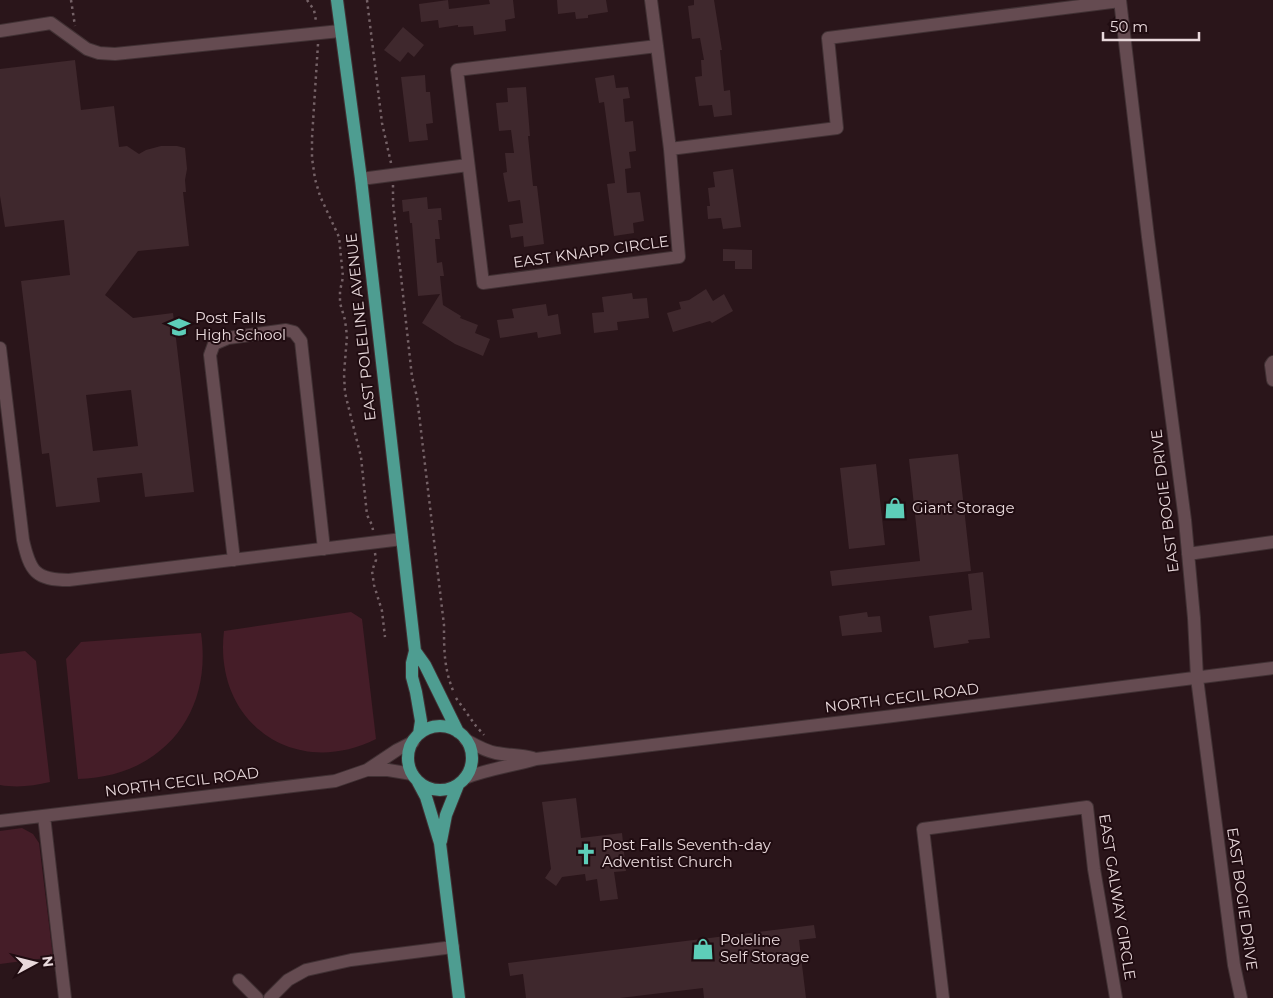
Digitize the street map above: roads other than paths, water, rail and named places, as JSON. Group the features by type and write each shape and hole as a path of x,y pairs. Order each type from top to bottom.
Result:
{"main road":[{"name":"EAST POLELINE AVENUE","path":"337,0 361,179 415,652 412,663 412,677 421,721 416,738"},
{"name":"EAST POLELINE AVENUE","path":"415,652 425,665 462,736"},
{"path":"440,843 446,816 461,782 470,769 472,759 470,749 462,736 449,728 439,727 429,729 416,738 409,752 409,763 426,797 440,843 459,998"},
{"path":"415,778 428,788 438,790 448,789 461,782"}],"street":[{"path":"651,0 657,46"},
{"path":"670,149 837,128 828,38 1120,0"},
{"name":"EAST BOGIE DRIVE","path":"1120,0 1188,554 1197,678 1234,965 1240,998"},
{"path":"0,31 51,23 87,49 99,54 116,54 340,31"},
{"name":"EAST KNAPP CIRCLE","path":"657,46 670,149 680,257 483,283 457,70 657,46"},
{"path":"361,179 468,165"},
{"path":"234,560 210,355 214,344 228,338 286,330 294,332 301,341 324,549"},
{"path":"0,348 23,540 32,568 42,576 54,580 69,580 402,539"},
{"path":"1273,362 1271,365 1273,380"},
{"path":"1188,554 1273,542"},
{"name":"NORTH CECIL ROAD","path":"461,782 496,768 536,759 1273,668"},
{"name":"NORTH CECIL ROAD","path":"462,736 482,749 536,759"},
{"name":"NORTH CECIL ROAD","path":"0,821 320,784 367,770 416,738"},
{"name":"NORTH CECIL ROAD","path":"367,770 388,770 415,778"},
{"name":"EAST GALWAY CIRCLE","path":"943,998 923,829 1087,807 1094,869 1116,998"},
{"path":"44,816 65,998"},
{"path":"270,998 288,980 306,970 350,960 453,947"},
{"path":"239,980 257,998"}],"place":[{"name":"Post Falls High School","path":"179,327"},
{"name":"Giant Storage","path":"895,508"},
{"name":"Post Falls Seventh-day Adventist Church","path":"586,854"},
{"name":"Poleline Self Storage","path":"703,949"}]}
